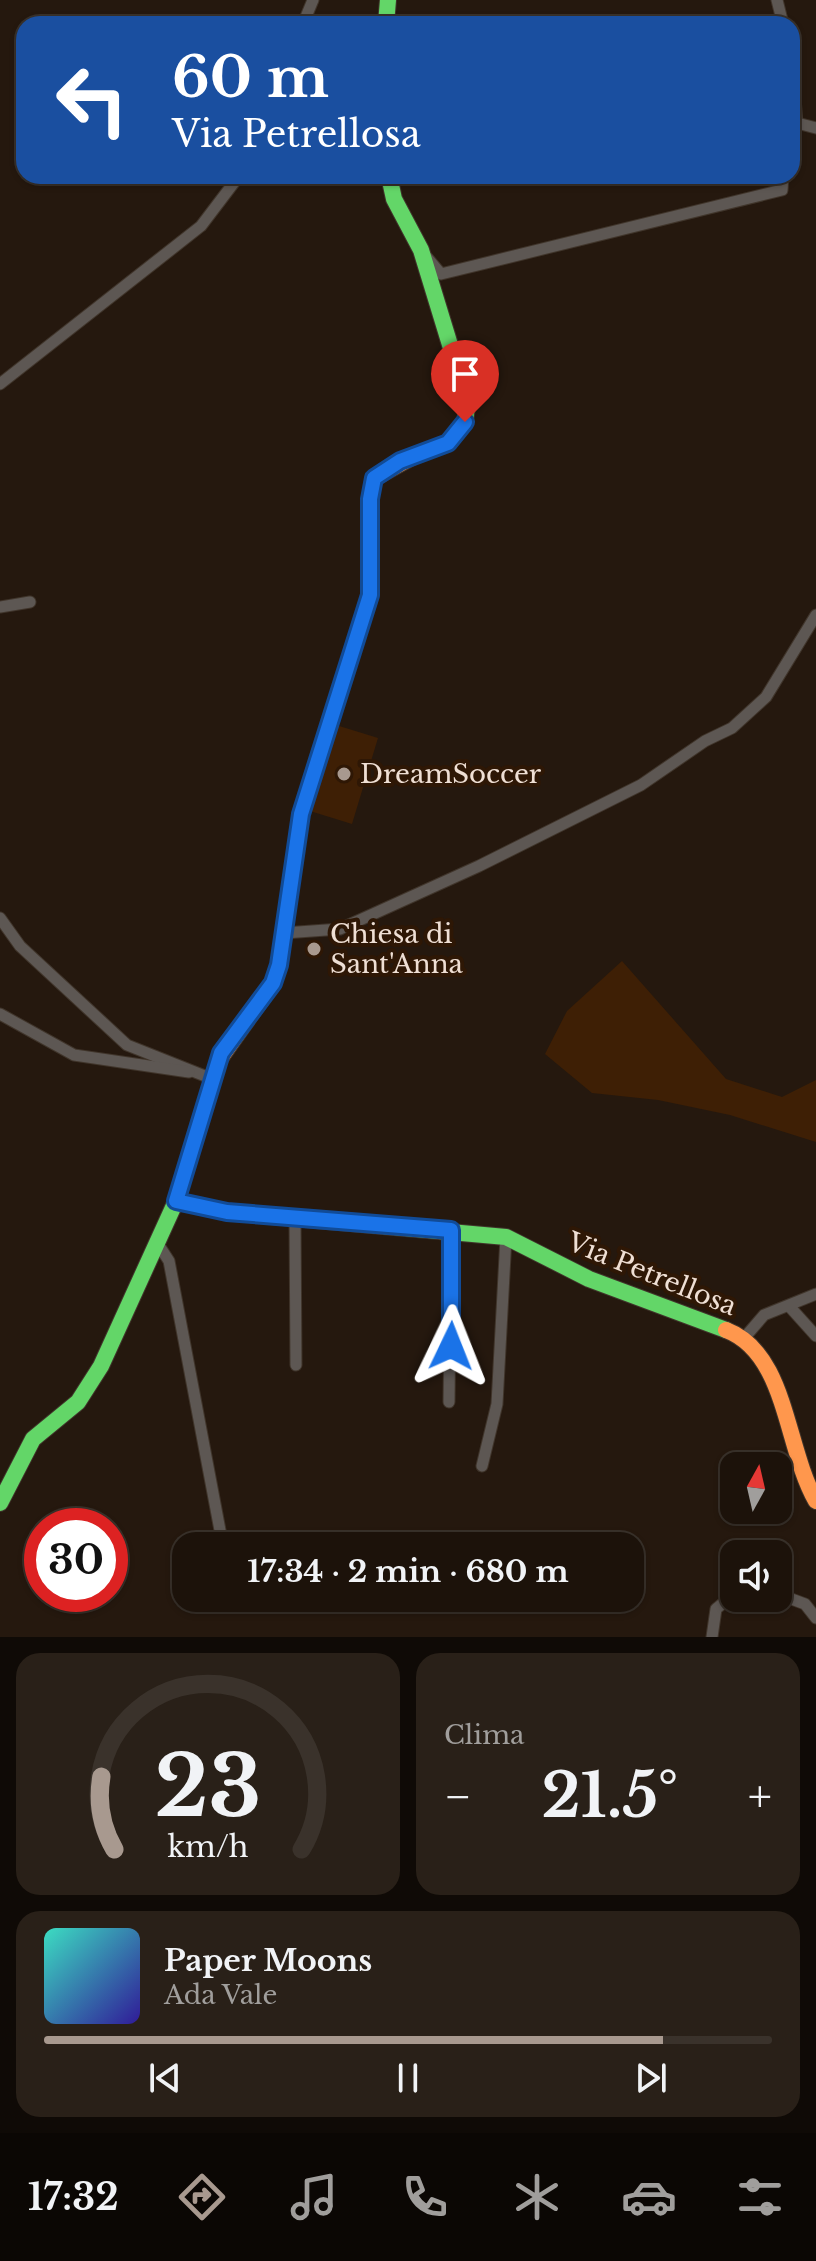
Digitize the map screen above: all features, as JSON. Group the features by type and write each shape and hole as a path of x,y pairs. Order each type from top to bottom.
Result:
{"street":[{"path":"0,384 201,226 233,184"},
{"path":"0,1503 33,1439 78,1402 101,1366 176,1201 221,1053 273,983 284,933 301,814 370,595 370,499 374,478 400,461 448,443 465,422 469,392 454,358 421,250 394,199 391,184"},
{"path":"421,250 441,274 782,190 782,184"},
{"path":"0,607 30,602"},
{"path":"284,933 340,929 479,866 641,785 705,741 732,728 766,697 816,615"},
{"path":"0,918 20,946 127,1045 215,1080"},
{"path":"0,1014 74,1055 193,1072"},
{"name":"Via Petrellosa","path":"176,1201 206,1209 295,1219 506,1237 589,1279 745,1337 760,1354 773,1379 801,1475 816,1501"},
{"path":"295,1219 296,1365"},
{"path":"449,1402 451,1230"},
{"path":"482,1466 497,1404 506,1237"},
{"path":"158,1244 169,1261 220,1532"},
{"path":"745,1337 764,1315 816,1294"},
{"path":"789,1306 816,1336"},
{"path":"792,1599 805,1604 816,1618"},
{"path":"712,1637 716,1609 720,1606"}],"shaded area":[{"name":"DreamSoccer","path":"336,725 378,738 352,824 310,811"},
{"path":"622,961 726,1079 782,1097 816,1080 816,1142 730,1115 658,1100 592,1093 545,1054 567,1011"}],"traffic: fast":[{"path":"387,16 388,0"},
{"path":"391,184 394,199 421,250 454,358 469,392 465,422 448,443 414,456"},
{"path":"0,1503 33,1439 78,1402 101,1366 176,1201 219,1060"},
{"path":"176,1201 227,1212 506,1237 589,1279 726,1330"}],"traffic: slow":[{"path":"219,1060 273,983 279,965 301,814 370,595 370,499 374,478 414,456"},
{"path":"726,1330 746,1342 773,1380 797,1455 816,1501"}],"place":[{"name":"DreamSoccer","path":"344,774"},
{"name":"Chiesa di Sant'Anna","path":"314,949"}],"route":[{"path":"451,1346 451,1230 227,1212 176,1201 202,1124 221,1053 273,983 279,965 301,814 370,595 370,499 374,478 400,461 448,443 465,422"}]}
